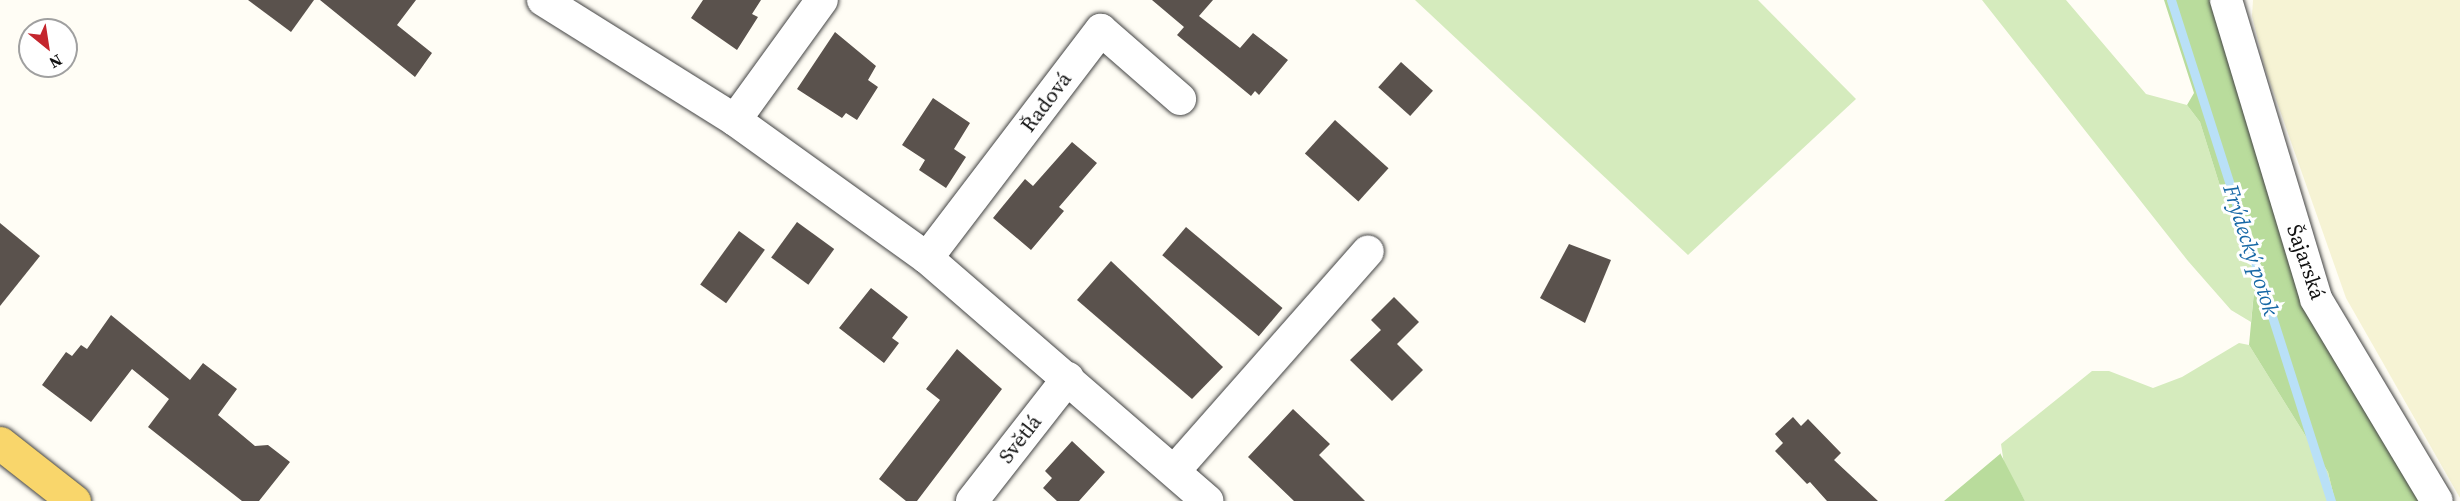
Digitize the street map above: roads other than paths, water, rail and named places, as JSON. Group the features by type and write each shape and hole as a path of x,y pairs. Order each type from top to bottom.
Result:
{"main road":[{"path":"0,443 74,501"}],"street":[{"path":"543,0 735,120 927,258 1176,470 1208,501"},
{"path":"735,120 822,0"},
{"name":"Šajarská","path":"2226,0 2316,298 2437,501"},
{"name":"Řadová","path":"927,258 1101,30 1180,99"},
{"path":"1176,470 1368,252"},
{"name":"Světlá","path":"972,501 1068,378"}],"waterway":[{"name":"Frýdecký potok","path":"2171,0 2331,501"}]}
